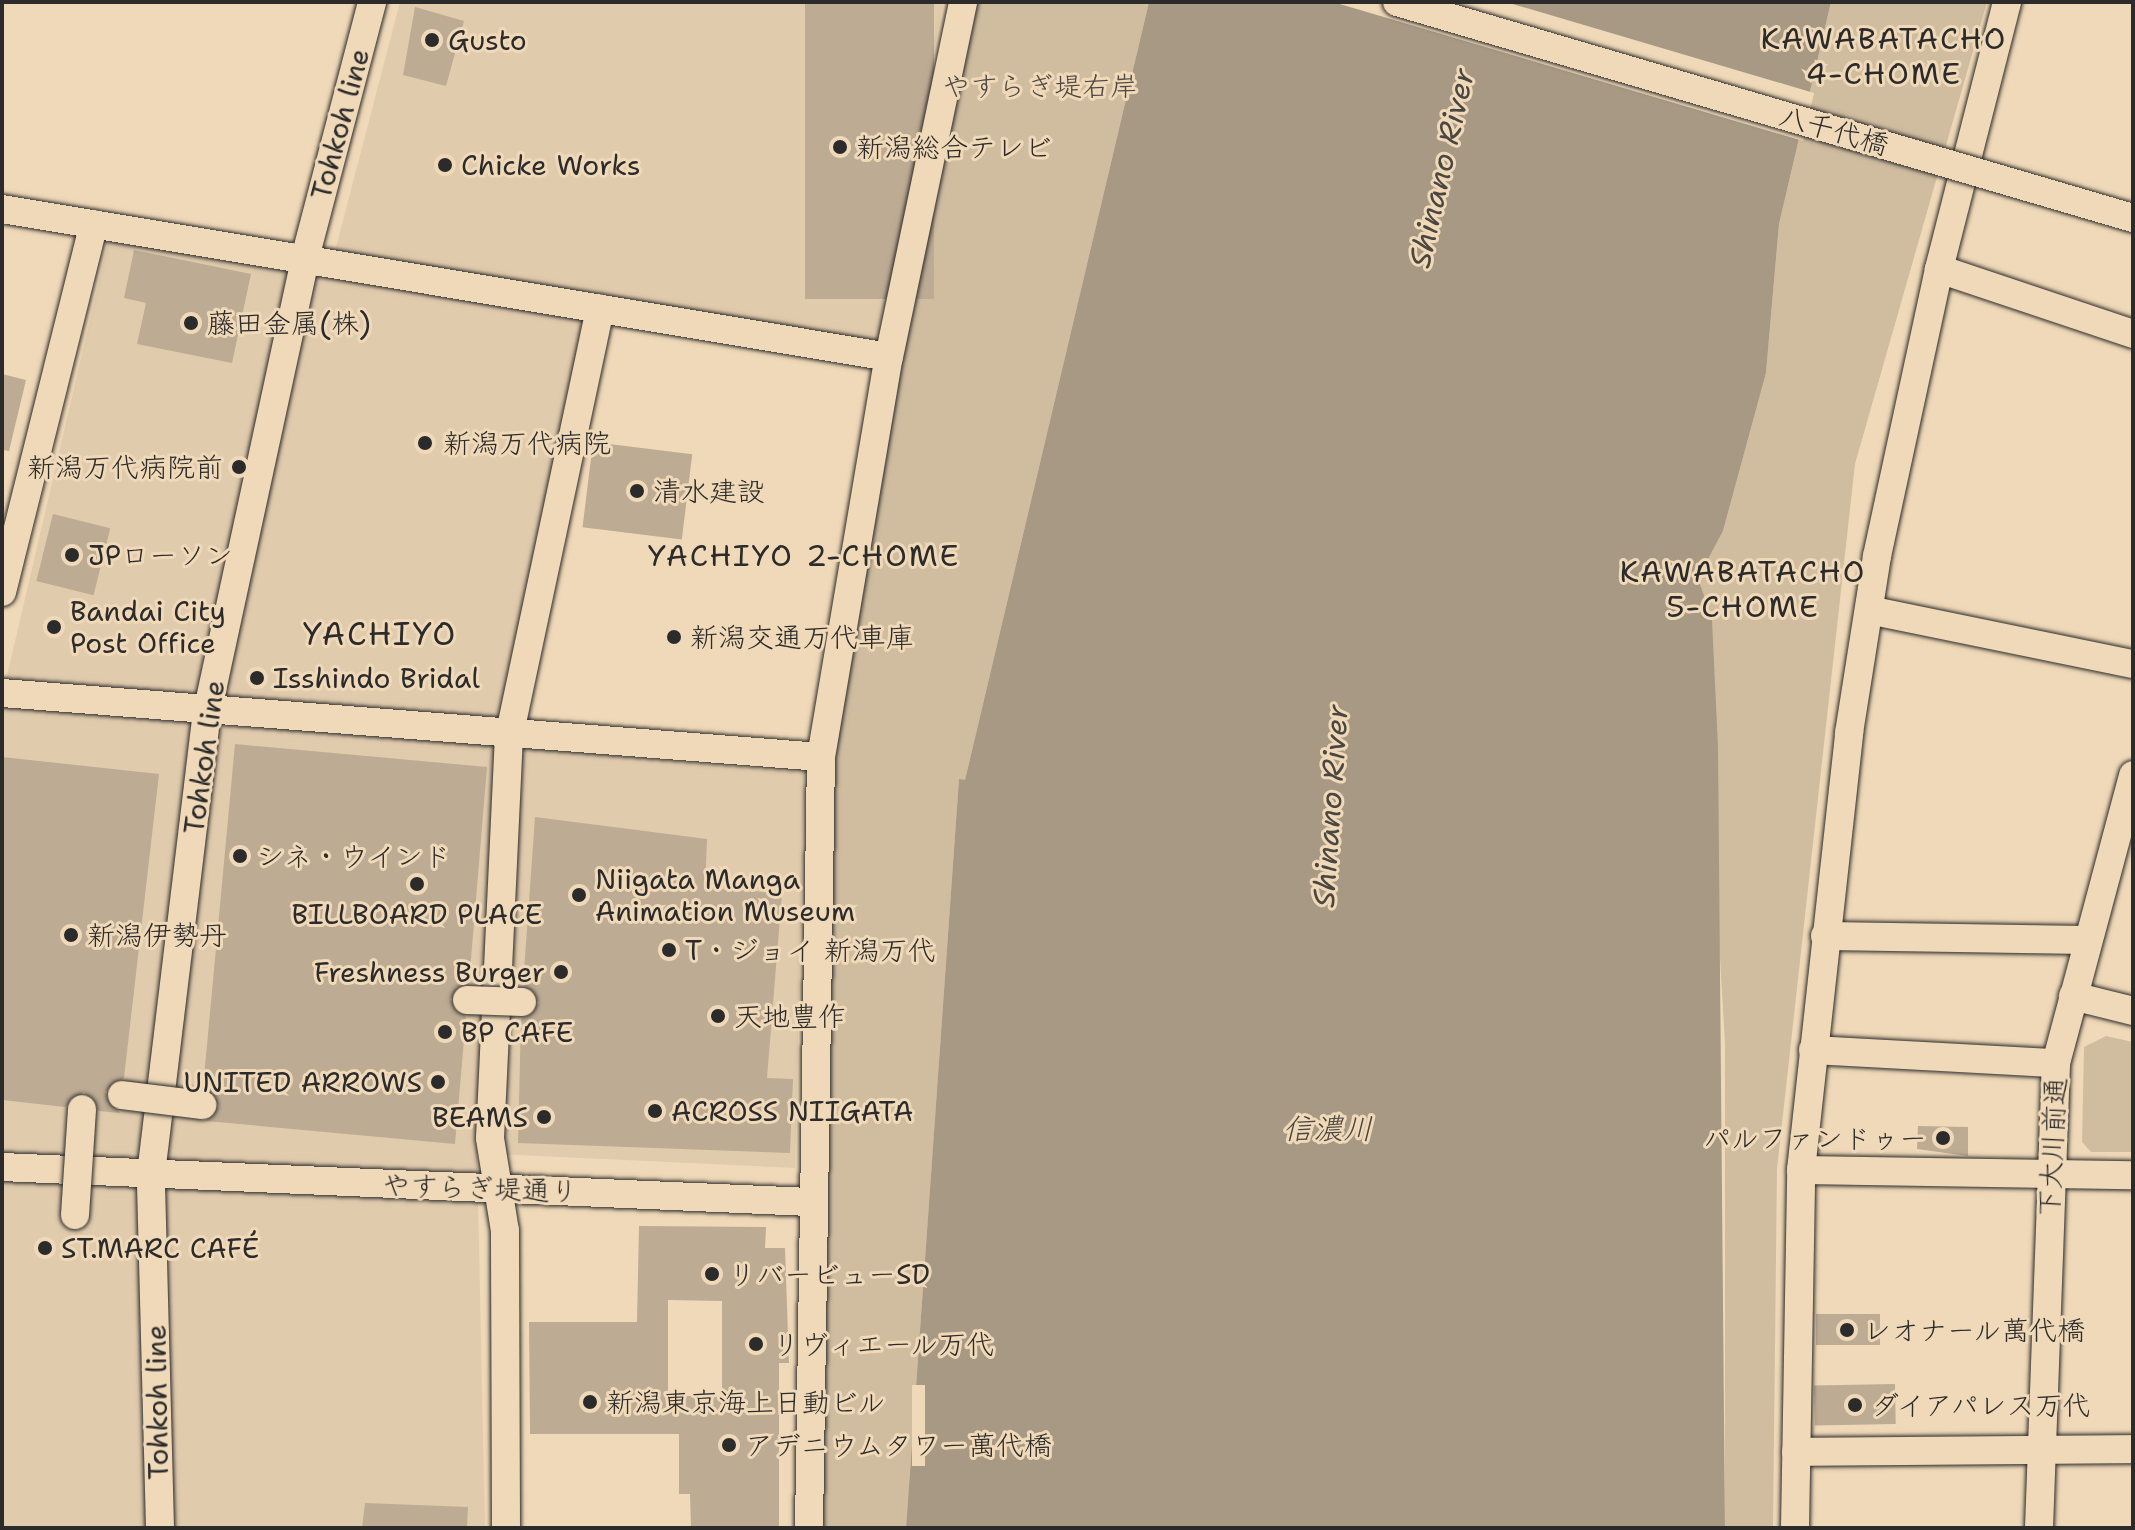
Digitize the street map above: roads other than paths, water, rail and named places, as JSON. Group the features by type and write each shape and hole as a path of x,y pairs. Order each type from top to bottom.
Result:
{"street":[{"name":"Tohkoh line","path":"160,1528 151,1174 207,713 305,258 372,2"},
{"path":"809,1528 809,1202 821,757 889,357 963,2"},
{"name":"八千代橋","path":"1397,2 2133,218"},
{"path":"1795,1528 1801,1170 1825,936 1869,610 1939,269 2007,2"},
{"path":"2,209 889,357"},
{"path":"2,592 94,224"},
{"path":"1939,269 2133,334"},
{"path":"506,1528 498,1189 490,1138 509,737 600,309"},
{"path":"1869,610 2133,664"},
{"path":"2,693 509,737 821,757"},
{"name":"下大川前通","path":"2039,1528 2056,1063 2133,775"},
{"path":"1825,936 2088,940"},
{"path":"2073,996 2133,1011"},
{"path":"467,1000 522,1002"},
{"path":"1813,1050 2056,1063"},
{"path":"122,1095 202,1105"},
{"path":"75,1215 82,1109"},
{"name":"やすらぎ堤通り","path":"2,1167 809,1202"},
{"path":"1801,1170 2050,1180 2133,1175"},
{"path":"1796,1452 2133,1449"}],"water":[{"name":"信濃川","path":"1149,2 1831,2 1779,224 1766,373 1723,531 1698,578 1712,620 1718,747 1725,1528 906,1528 959,779 965,780"}],"place":[{"name":"Gusto","path":"432,40"},
{"name":"新潟総合テレビ","path":"840,147"},
{"name":"Chicke Works","path":"445,165"},
{"name":"藤田金属(株)","path":"191,323"},
{"name":"新潟万代病院","path":"425,443"},
{"name":"新潟万代病院前","path":"239,467"},
{"name":"清水建設","path":"637,491"},
{"name":"JPローソン","path":"72,555"},
{"name":"Bandai City Post Office","path":"54,627"},
{"name":"新潟交通万代車庫","path":"674,637"},
{"name":"Isshindo Bridal","path":"257,678"},
{"name":"シネ・ウインド","path":"240,856"},
{"name":"BILLBOARD PLACE","path":"417,884"},
{"name":"Niigata Manga Animation Museum","path":"579,895"},
{"name":"新潟伊勢丹","path":"71,935"},
{"name":"T・ジョイ 新潟万代","path":"669,950"},
{"name":"Freshness Burger","path":"561,972"},
{"name":"天地豊作","path":"718,1016"},
{"name":"BP CAFE","path":"445,1032"},
{"name":"UNITED ARROWS","path":"438,1082"},
{"name":"ACROSS NIIGATA","path":"655,1111"},
{"name":"BEAMS","path":"544,1117"},
{"name":"パルファンドゥー","path":"1943,1138"},
{"name":"ST.MARC CAFÉ","path":"45,1248"},
{"name":"リバービューSD","path":"712,1274"},
{"name":"レオナール萬代橋","path":"1847,1330"},
{"name":"リヴィエール万代","path":"756,1344"},
{"name":"新潟東京海上日動ビル","path":"590,1402"},
{"name":"ダイアパレス万代","path":"1855,1405"},
{"name":"アデニウムタワー萬代橋","path":"729,1445"}],"district":[{"name":"KAWABATACHO 4-CHOME","path":"1884,56"},
{"name":"YACHIYO 2-CHOME","path":"804,556"},
{"name":"KAWABATACHO 5-CHOME","path":"1743,589"},
{"name":"YACHIYO","path":"380,634"}],"park label":[{"name":"やすらぎ堤右岸","path":"1040,86"}],"water label":[{"name":"Shinano River","path":"1442,168"},
{"name":"Shinano River","path":"1331,806"}]}
